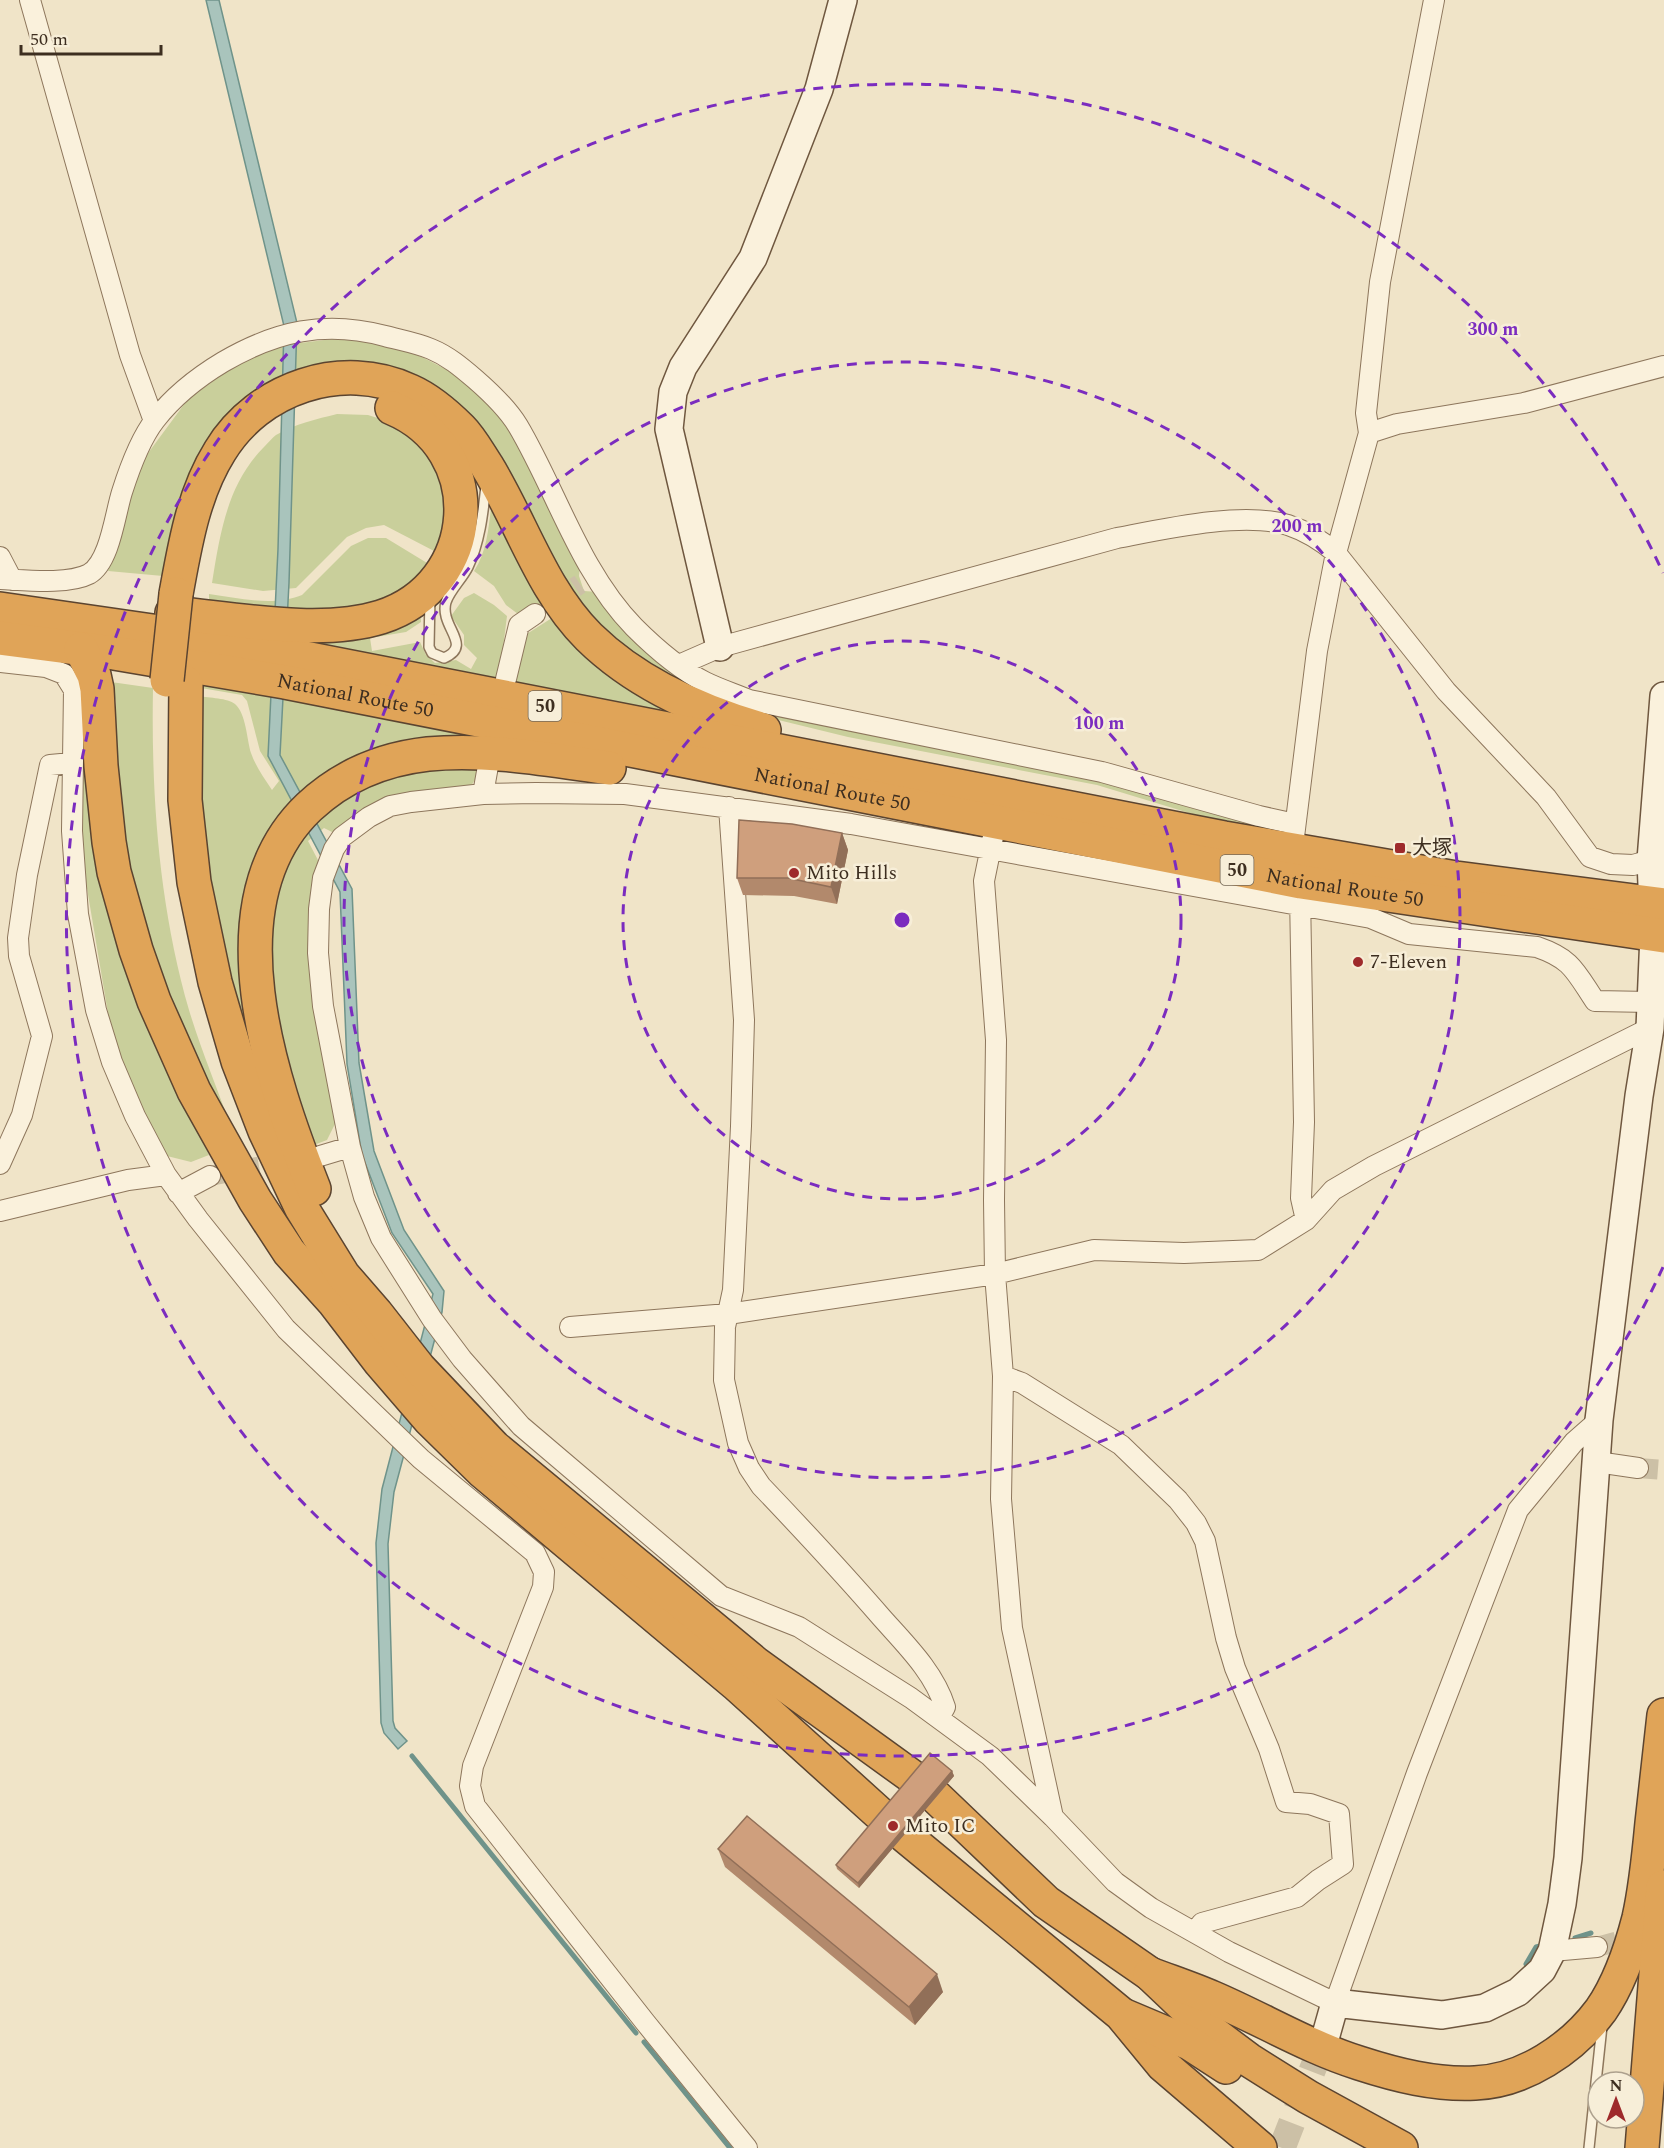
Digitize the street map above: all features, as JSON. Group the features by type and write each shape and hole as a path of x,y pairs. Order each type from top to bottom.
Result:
{"highway":[{"path":"334,1302 258,1157 215,1051 181,917 169,835 165,757 185,595 186,540 196,503 220,450 249,415 267,402 295,388 327,380 349,378 371,380 411,391 428,402 462,430 488,468 538,567 554,592 590,637 632,672 712,714 805,741 1002,780 1088,812"},
{"path":"3,593 70,604 286,624 328,625 365,622 385,616 415,601 429,589 441,575 458,538 462,504 460,488 441,445 405,413 372,402 336,401 316,405 279,420 265,430 241,456 222,489 185,595"},
{"name":"National Route 50","path":"3,593 208,639 1088,812 1294,837 1456,878 1659,920"},
{"name":"National Route 50","path":"0,639 81,649 285,682 823,789 994,836 1300,893 1659,920"},
{"path":"81,649 94,675 97,689 104,804 114,872 136,950 154,1001 194,1091 218,1138 289,1252 334,1302 387,1371 430,1420 482,1472 736,1684 893,1825 1121,2014 1163,2066 1260,2148"},
{"path":"176,682 193,873 215,982 226,1024 250,1096 301,1207 343,1275 419,1368 494,1447 755,1663 925,1788 1046,1902 1150,1974 1209,2030 1249,2060 1308,2097 1401,2148"},
{"path":"376,1313 355,1270 335,1237 299,1149 280,1090 261,1009 256,971 259,900 279,845 290,827 321,795 341,781 385,763 428,754 486,753 823,789"},
{"path":"1150,1974 1214,1999 1311,2045 1357,2063 1424,2081 1477,2083 1503,2078 1528,2069 1561,2050 1587,2026 1602,2009 1619,1975 1639,1919 1648,1864 1664,1715"},
{"path":"1642,2148 1664,1872"},
{"path":"1121,2014 1189,2043 1298,2115 1354,2148"}],"street":[{"path":"30,0 130,355 154,421"},
{"path":"720,647 669,429 673,392 683,367 753,258 819,89 843,0"},
{"path":"0,557 3,593 72,580 91,573 107,552 122,491 136,454 154,421 182,392 211,370 247,348 289,333 300,330 344,328 371,332 430,348 463,368 490,393 516,423 587,579 634,627 679,665 705,682 749,700 1102,772 1259,816 1294,837 1317,651 1336,553 1369,433 1366,413 1380,282 1434,0"},
{"path":"1369,433 1397,424 1524,403 1664,366"},
{"path":"679,665 720,647 1117,538 1176,526 1265,520 1289,525 1319,539 1336,553 1446,691 1545,797 1590,857 1611,864 1633,865 1657,861"},
{"path":"506,679 519,625 535,614"},
{"path":"0,662 46,667 64,674 74,690 72,831 78,914 96,1010 117,1073 135,1116 166,1175 286,1329 421,1459 535,1553 544,1572 543,1587 473,1766 470,1786 475,1806 747,2148"},
{"path":"1053,1817 1012,1628 1001,1499 1003,1376 995,1274 996,1040 984,881 994,836 851,824 625,794 483,794 390,806 356,825 342,837 334,849 323,878 319,909 318,953 323,1006 350,1147 364,1197 381,1238 432,1319 521,1426 721,1596 799,1627 911,1698 990,1756 1053,1817 1114,1882 1151,1908 1229,1952 1335,2003 1442,2015 1485,2008 1518,1992 1542,1971 1552,1951 1562,1904 1568,1858 1599,1420 1639,1096 1654,1043 1650,1002 1659,920 1657,861 1664,696"},
{"path":"0,1164 22,1115 42,1036 19,956 18,938 27,875 50,765 72,763"},
{"path":"483,794 488,766"},
{"path":"729,807 744,1020 733,1290 725,1327 724,1380 738,1443 749,1468 761,1486 859,1591 921,1662 940,1690 945,1707 939,1718"},
{"path":"1306,1220 1301,1198 1304,1122 1300,893 1409,933 1536,947 1570,963 1595,1001 1650,1002"},
{"path":"570,1327 728,1314 995,1274 1094,1250 1184,1253 1258,1250 1306,1220 1333,1190 1374,1166 1654,1043"},
{"path":"320,1156 350,1147"},
{"path":"0,1211 128,1180 166,1175"},
{"path":"178,1193 210,1176"},
{"path":"1003,1376 1023,1383 1121,1445 1178,1500 1196,1522 1205,1541 1226,1638 1235,1668 1269,1749 1286,1802 1310,1804 1339,1814 1343,1864 1297,1897 1202,1923 1195,1932"},
{"path":"1326,2036 1335,2003 1417,1773 1518,1510 1574,1442 1599,1420"},
{"path":"1597,1462 1638,1468"},
{"path":"1552,1951 1597,1947"}],"lane":[{"path":"429,589 429,647 432,653 444,658 454,652 457,646 457,640 447,623 445,608 447,599 461,580 474,553 481,525 488,468"},
{"path":"1589,2148 1602,2009"}],"green space":[{"path":"340,338 393,346 424,358 465,379 504,421 580,565 579,576 584,591 598,592 739,704 791,718 1093,777 1277,828 1275,833 1222,823 1097,785 848,737 737,710 683,689 594,626 432,391 268,388 163,576 108,571 143,460 188,399 243,360 277,346"},
{"path":"337,414 368,415 390,422 413,436 434,459 449,506 436,552 384,525 366,528 347,537 296,588 263,591 212,583 227,511 233,494 251,462 276,435 283,431"},
{"path":"492,499 546,602 518,614 506,605 494,586 474,571 485,545"},
{"path":"368,538 386,538 432,566 393,598 335,613 209,605 209,594 268,601 291,599 302,595 351,546"},
{"path":"474,593 507,616 499,680 315,645 293,635 420,608 421,622 406,632 370,638 372,651 420,642 426,655 435,663 456,660 471,669 477,658 464,645 464,635 451,616 464,598"},
{"path":"555,616 705,723 513,683 522,637"},
{"path":"111,682 153,688 156,810 170,931 189,1010 232,1130 214,1101 162,984 126,873 115,751 116,702"},
{"path":"201,683 448,730 481,742 452,741 270,837 273,1114 238,1019 201,840 199,696 223,699 239,708 246,727 251,753 258,768 272,790 279,781 260,751 247,701 242,695 201,688"},
{"path":"87,720 178,1086 209,1155 191,1162 163,1155 112,1037 78,835 77,781"},
{"path":"483,767 471,786 334,833 324,828 308,841 319,862 336,1104 335,1124 327,1140 306,1148 276,1034 269,906 288,855 344,792 405,771"}],"water":[{"path":"206,0 219,0 297,323 289,583 280,755 352,889 359,1063 374,1151 404,1230 444,1291 442,1312 394,1492 388,1544 393,1721 395,1728 407,1741 398,1749 384,1733 381,1723 376,1543 382,1489 433,1294 392,1233 362,1155 347,1064 340,892 268,756 278,549 284,326"}],"building":[{"name":"Mito Hills","path":"739,820 792,824 842,833 831,887 788,878 737,878"},
{"name":"Mito IC","path":"930,1753 952,1771 858,1883 836,1865"},
{"path":"747,1816 937,1974 909,2007 718,1849"}],"waterway":[{"path":"412,1756 636,2033"},
{"path":"1575,1938 1591,1933"},
{"path":"1526,1964 1536,1947 1540,1946"},
{"path":"644,2042 730,2148"}],"tunnel":[{"path":"550,604 580,584"},
{"path":"210,1176 289,1161"},
{"path":"1638,1468 1664,1470"},
{"path":"1597,1947 1641,1935"},
{"path":"1282,2148 1326,2035"}],"place":[{"name":"大塚","path":"1400,848"},
{"name":"Mito Hills","path":"794,873"},
{"name":"7-Eleven","path":"1358,962"},
{"name":"Mito IC","path":"893,1826"}]}
